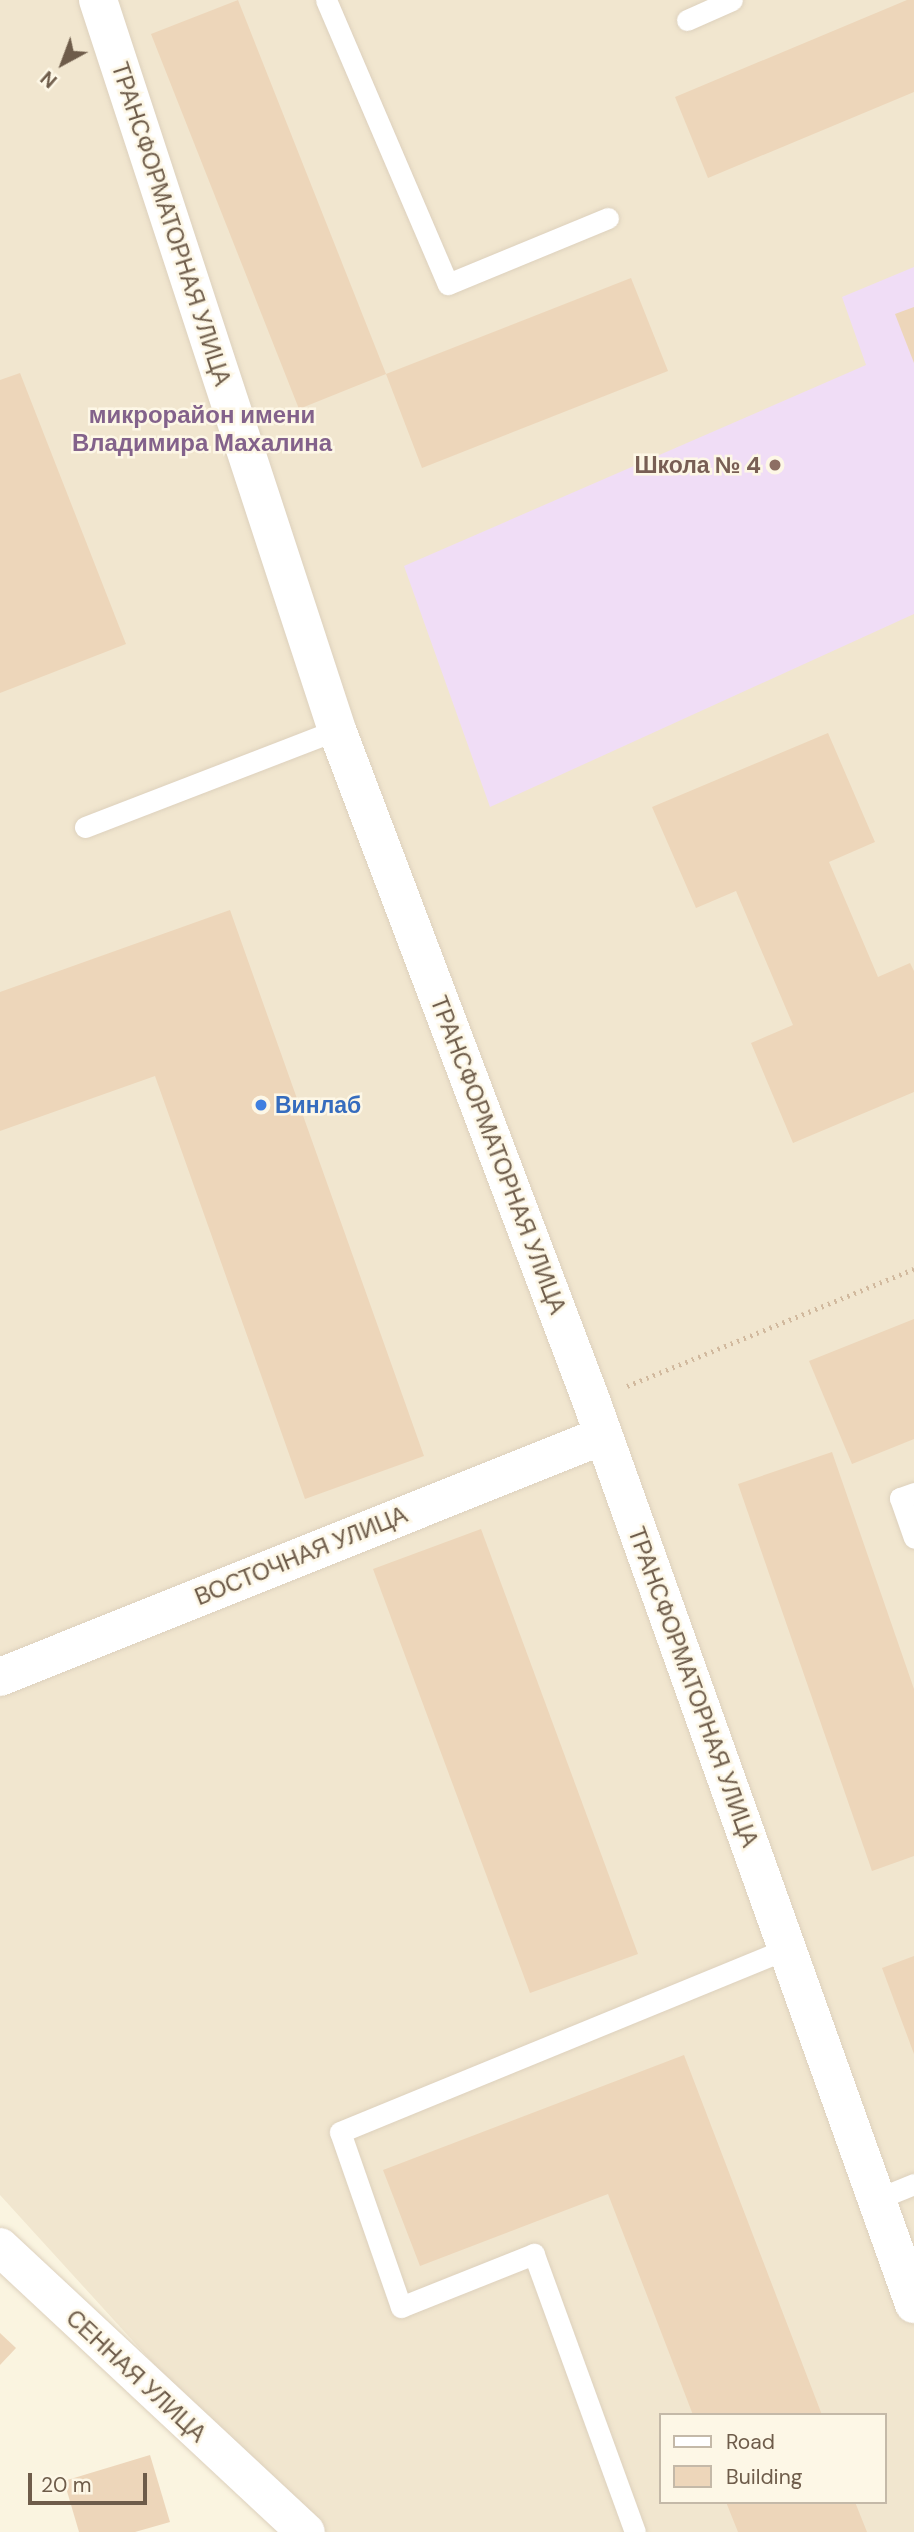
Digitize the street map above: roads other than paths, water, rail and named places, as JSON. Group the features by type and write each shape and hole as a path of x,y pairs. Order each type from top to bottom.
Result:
{"street":[{"name":"ТРАНСФОРМАТОРНАЯ УЛИЦА","path":"100,1 337,730 597,1418 914,2304"},
{"name":"ВОСТОЧНАЯ УЛИЦА","path":"0,1677 597,1418"},
{"name":"СЕННАЯ УЛИЦА","path":"0,2247 306,2532"}],"lane":[{"path":"326,0 448,284 608,218"},
{"path":"687,20 732,0"},
{"path":"85,827 337,730"},
{"path":"914,1493 900,1499 914,1538"},
{"path":"635,2532 534,2254 401,2307 340,2132 787,1949"},
{"path":"877,2199 914,2184"}],"place":[{"name":"Школа № 4","path":"775,465"},
{"name":"Винлаб","path":"261,1105"}],"district":[{"name":"микрорайон имени Владимира Махалина","path":"202,429"}]}
